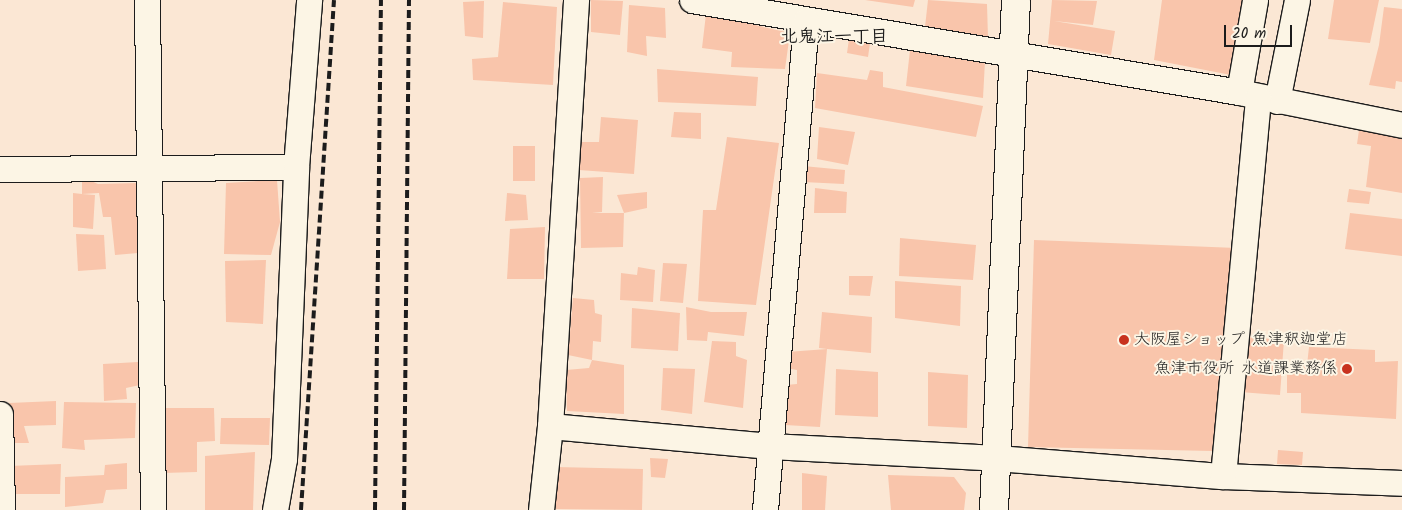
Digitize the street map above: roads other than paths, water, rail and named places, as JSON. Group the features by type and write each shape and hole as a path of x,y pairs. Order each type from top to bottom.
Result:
{"street":[{"path":"147,0 153,510"},
{"path":"275,510 284,459 296,167 309,0"},
{"path":"541,510 550,426 576,0"},
{"path":"692,0 1258,97 1402,124"},
{"path":"994,510 1016,0"},
{"path":"1223,476 1258,97 1255,0"},
{"path":"1258,97 1297,0"},
{"path":"765,510 806,21"},
{"path":"0,169 296,167"},
{"path":"0,414 2,510"},
{"path":"550,426 770,446 997,458 1223,476 1402,483"}],"railway":[{"path":"301,510 334,0"},
{"path":"375,510 381,0"},
{"path":"404,510 409,0"}],"place":[{"name":"大阪屋ショップ 魚津釈迦堂店","path":"1124,340"},
{"name":"魚津市役所 水道課業務係","path":"1347,369"}],"district":[{"name":"北鬼江一丁目","path":"834,38"}]}
